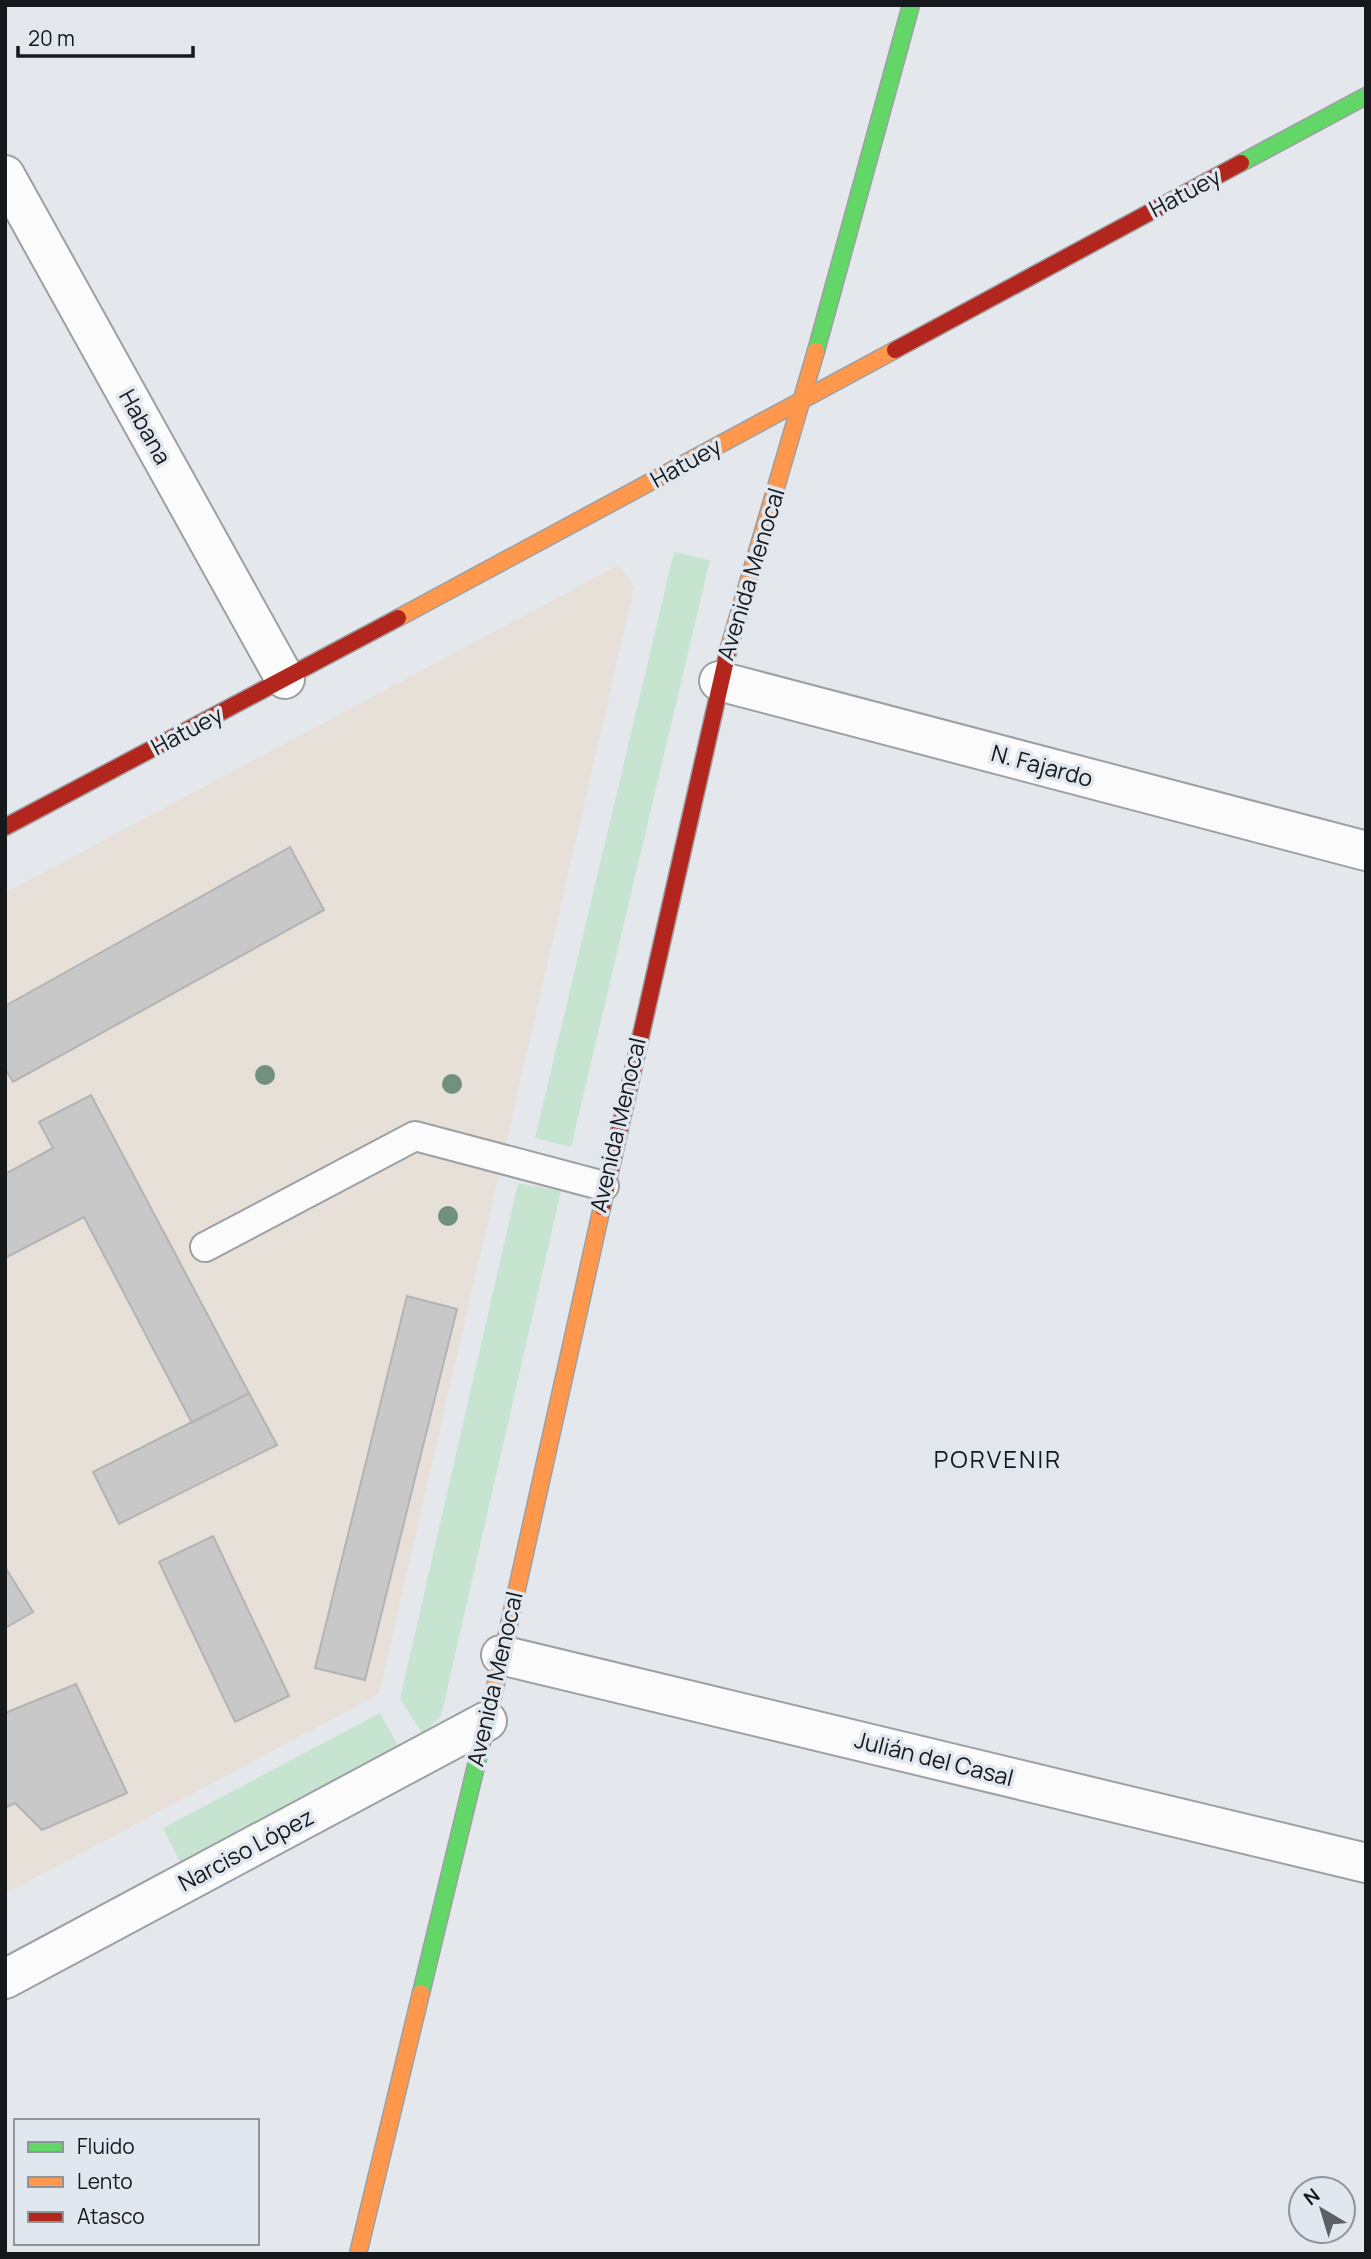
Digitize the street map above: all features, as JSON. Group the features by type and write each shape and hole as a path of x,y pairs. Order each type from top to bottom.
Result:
{"street":[{"name":"Avenida Menocal","path":"358,2254 487,1721 604,1186 719,681 803,397 911,5"},
{"name":"Hatuey","path":"5,827 285,679 803,397 1366,96"},
{"name":"Habana","path":"5,175 285,679"},
{"name":"N. Fajardo","path":"719,681 1366,851"},
{"name":"Julián del Casal","path":"501,1655 1366,1863"},
{"name":"Narciso López","path":"5,1979 487,1721"}],"lane":[{"path":"205,1247 415,1136 604,1186"}],"shaded area":[{"path":"619,565 634,587 379,1694 5,1894 5,893"}],"green space":[{"path":"674,552 710,560 571,1147 535,1138"},
{"path":"518,1183 561,1191 441,1716 423,1734 400,1699"},
{"path":"380,1713 398,1746 180,1862 163,1828"}],"building":[{"path":"290,847 324,910 13,1082 5,1068 5,1006"},
{"path":"91,1095 249,1393 192,1423 84,1217 5,1258 5,1174 53,1148 39,1122"},
{"path":"407,1296 457,1309 365,1680 315,1668"},
{"path":"249,1393 277,1445 119,1524 93,1472"},
{"path":"213,1536 289,1696 235,1722 159,1562"},
{"path":"5,1567 33,1612 5,1628"},
{"path":"76,1684 127,1793 42,1830 15,1803 5,1808 5,1713"}],"traffic: fast":[{"path":"816,351 911,5"},
{"path":"1241,163 1366,96"},
{"path":"421,1993 494,1692"}],"traffic: slow":[{"path":"398,618 895,350"},
{"path":"728,651 816,351"},
{"path":"494,1692 602,1207"},
{"path":"358,2254 421,1993"}],"traffic: jam":[{"path":"895,350 1241,163"},
{"path":"5,827 398,618"},
{"path":"602,1207 728,651"}],"district":[{"name":"PORVENIR","path":"998,1460"}]}
